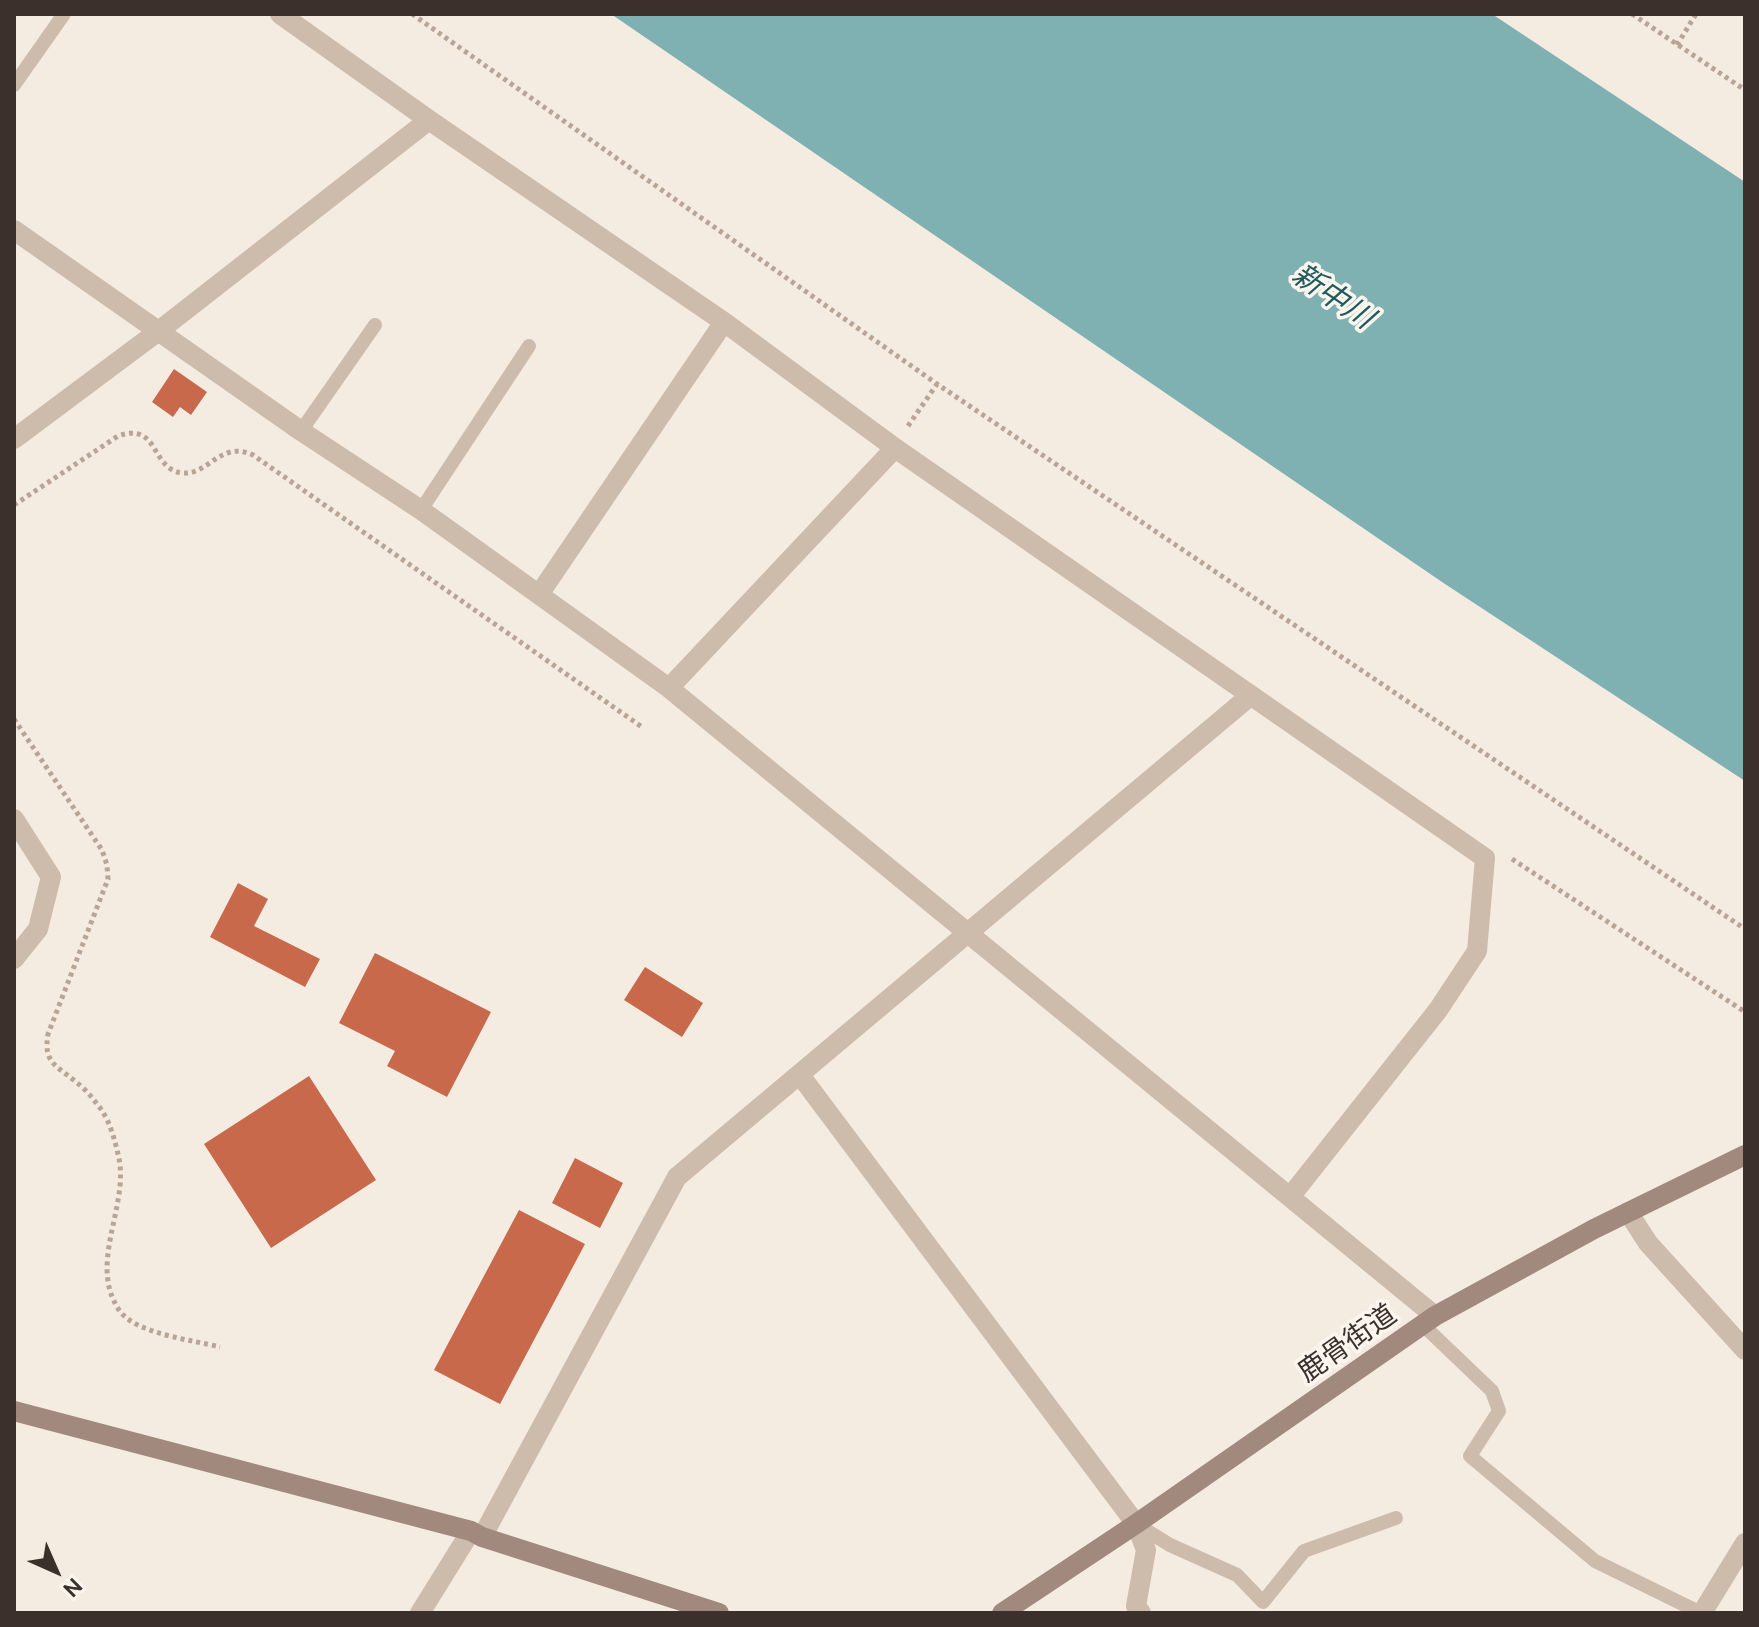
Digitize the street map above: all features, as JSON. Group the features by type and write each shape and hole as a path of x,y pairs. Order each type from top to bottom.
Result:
{"street":[{"path":"280,14 429,120 899,441 1250,696 1485,858 1477,951 1438,1010 1290,1197"},
{"path":"14,439 160,330 429,120"},
{"path":"14,230 301,431 540,593 669,688 1290,1197 1429,1320"},
{"path":"540,593 724,322"},
{"path":"669,688 899,441"},
{"path":"420,1613 476,1534 677,1177 1250,696"},
{"path":"14,819 51,877 38,929 14,959"},
{"path":"800,1075 1136,1524 1146,1550 1136,1606 1141,1613"},
{"name":"鹿骨街道","path":"1002,1613 1136,1524 1429,1320 1628,1212 1745,1155"},
{"path":"1628,1212 1648,1243 1745,1350"},
{"path":"14,1411 476,1534 719,1613"},
{"path":"1701,1613 1745,1543"}],"lane":[{"path":"14,85 64,14"},
{"path":"301,431 375,325"},
{"path":"421,510 529,346"},
{"path":"1429,1320 1492,1391 1499,1411 1470,1456 1595,1561 1701,1613"},
{"path":"1136,1524 1170,1545 1237,1575 1263,1602 1304,1551 1396,1518"}],"path":[{"path":"412,14 937,384 1745,929"},
{"path":"1632,14 1745,90"},
{"path":"1677,45 1696,14"},
{"path":"899,441 937,384"},
{"path":"14,505 118,436 132,431 150,441 162,460 180,473 190,473 232,450 242,449 642,727"},
{"path":"14,719 102,850 107,865 108,879 48,1034 46,1050 63,1074 75,1080 99,1106 115,1140 121,1186 108,1258 108,1283 119,1310 143,1328 220,1347"},
{"path":"1509,857 1745,1012"}],"water":[{"name":"新中川","path":"611,14 1492,14 1745,182 1745,781 1442,582"}],"building":[{"path":"174,369 207,392 191,415 180,407 173,417 152,402"},
{"path":"238,883 268,899 254,926 320,959 305,987 210,937"},
{"path":"375,953 491,1012 447,1097 387,1066 395,1051 339,1023"},
{"path":"645,967 703,1003 682,1037 624,1000"},
{"path":"309,1076 376,1180 271,1248 204,1144"},
{"path":"575,1158 623,1183 600,1228 552,1203"},
{"path":"519,1210 585,1244 500,1404 434,1370"}]}
